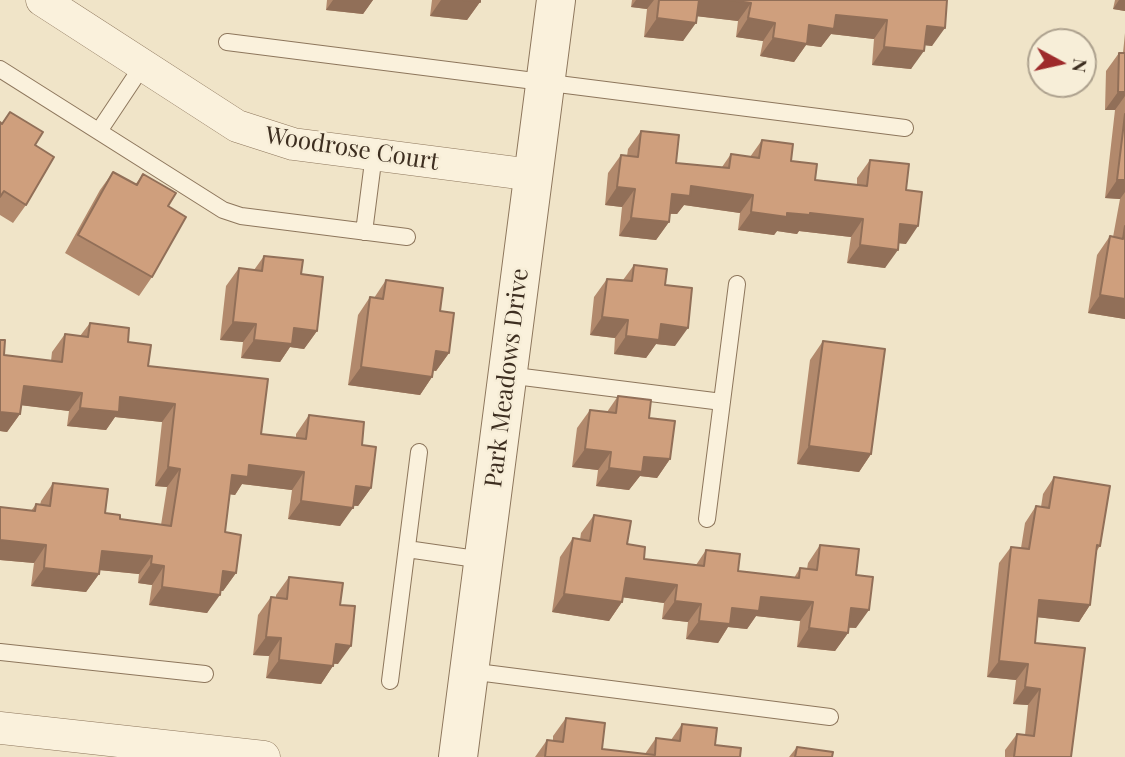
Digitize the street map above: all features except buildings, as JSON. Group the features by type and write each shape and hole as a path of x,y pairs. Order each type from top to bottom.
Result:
{"street":[{"name":"Woodrose Court","path":"42,0 237,126 264,137 533,175"},
{"name":"Park Meadows Drive","path":"458,757 556,0"},
{"path":"0,728 264,757"}],"lane":[{"path":"227,42 545,80 905,128"},
{"path":"99,131 143,65"},
{"path":"0,69 223,210 241,216 407,237"},
{"path":"364,232 374,154"},
{"path":"706,519 737,284"},
{"path":"507,375 722,402"},
{"path":"390,681 419,452"},
{"path":"407,549 484,560"},
{"path":"0,652 205,674"},
{"path":"469,671 830,717"}]}
